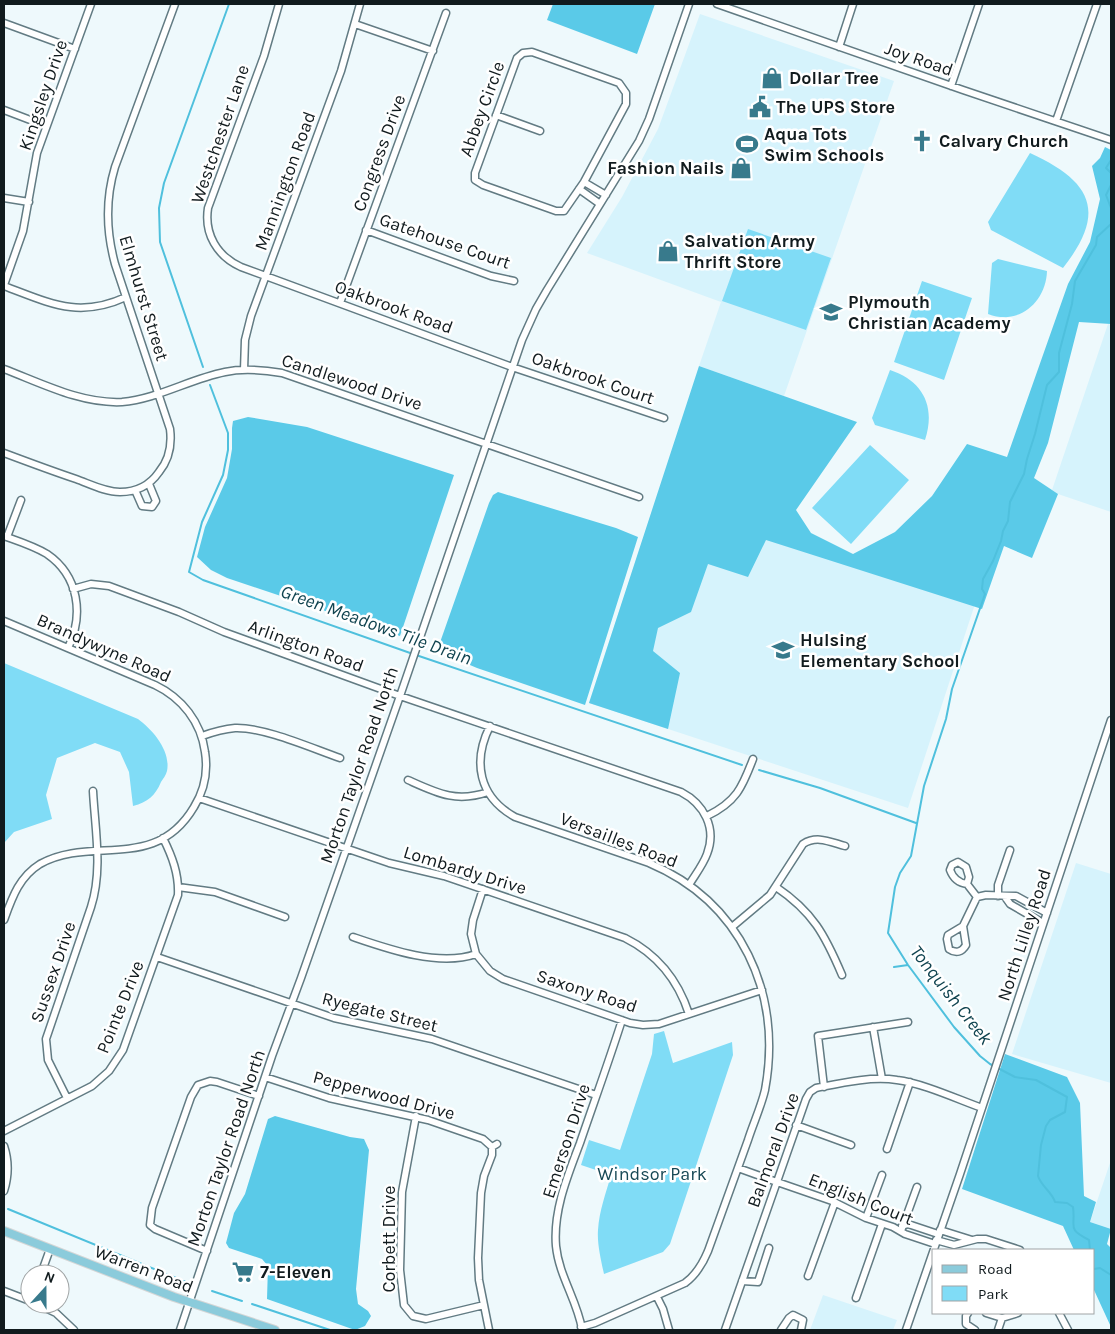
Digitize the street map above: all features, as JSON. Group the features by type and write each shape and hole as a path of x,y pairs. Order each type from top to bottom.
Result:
{"main road":[{"name":"Warren Road","path":"4,1231 190,1303 275,1330"}],"street":[{"name":"Kingsley Drive","path":"4,285 24,231 35,162 46,126 91,4"},
{"name":"Elmhurst Street","path":"149,484 166,461 171,442 170,429 115,264 108,237 107,215 109,190 115,167 175,4"},
{"name":"Westchester Lane","path":"266,276 236,265 223,255 215,246 210,236 207,214 266,49 279,4"},
{"name":"Mannington Road","path":"244,370 244,349 247,331 341,72 360,4"},
{"name":"Morton Taylor Road North","path":"180,1330 265,1077 400,696 512,367 536,308 631,154 646,125 689,4"},
{"name":"Joy Road","path":"717,4 1111,140"},
{"path":"839,47 854,4"},
{"path":"951,86 979,4"},
{"path":"1056,121 1097,4"},
{"name":"Congress Drive","path":"340,303 446,13"},
{"path":"4,24 75,49"},
{"path":"355,24 432,51"},
{"name":"Abbey Circle","path":"532,52 619,83 626,93 626,104 584,182 564,211 556,211 483,185 475,180 475,173 517,58 523,54 532,52"},
{"path":"4,110 46,126"},
{"path":"496,114 540,131"},
{"path":"584,182 606,195"},
{"path":"579,189 600,204"},
{"path":"4,198 29,202"},
{"name":"Gatehouse Court","path":"366,230 491,276 514,281"},
{"name":"Oakbrook Road","path":"266,276 512,367"},
{"path":"4,285 52,304 70,308 99,306 126,296"},
{"name":"Oakbrook Court","path":"512,367 664,418"},
{"name":"Candlewood Drive","path":"4,370 72,395 92,400 127,401 218,374 244,370 273,372 294,377 639,497"},
{"path":"4,453 104,489 122,492 149,484 156,501 152,507 142,506 134,490"},
{"path":"21,500 5,537 50,556 65,572 74,588 77,604 74,634 68,648"},
{"name":"Arlington Road","path":"74,588 91,584 109,586 179,612 224,632 400,696 681,792 696,802 707,816"},
{"name":"Brandywyne Road","path":"4,621 168,692 189,711 202,736 206,766 204,784 199,798 184,822 163,838 138,848 61,856 39,865 28,873 20,883 6,909 4,920"},
{"name":"North Lilley Road","path":"933,1249 998,1062 1111,720"},
{"name":"Versailles Road","path":"490,726 483,743 480,760 482,778 488,792 500,807 515,817 649,864 670,873 689,886 712,905 732,927 750,958 762,990 768,1018 769,1047 764,1090 738,1168 708,1251 701,1265 692,1278 685,1283 582,1329"},
{"path":"202,736 225,729 249,728 340,758"},
{"path":"689,886 705,859 709,848 710,831 707,816 723,808 735,798 743,786 753,758"},
{"path":"408,780 451,797 473,796 488,792"},
{"name":"Sussex Drive","path":"68,1098 48,1060 46,1038 95,895 98,876 93,791"},
{"name":"Lombardy Drive","path":"199,798 389,863 444,876 635,943 653,957 668,973 685,1002 689,1014"},
{"name":"Pointe Drive","path":"4,1131 99,1080 118,1059 126,1042 176,902 178,887 174,864 163,838"},
{"path":"732,927 764,901 776,887 799,849 808,841 820,838 844,846"},
{"path":"1010,850 998,885 1002,896 1010,904 1043,923"},
{"path":"967,884 977,897"},
{"path":"178,887 215,892 285,917"},
{"path":"776,887 803,908 817,925 829,944 842,975"},
{"path":"353,937 413,955 460,958 476,954 472,941 472,927 483,889"},
{"path":"977,897 1016,896 1047,914"},
{"path":"963,926 977,897"},
{"name":"Saxony Road","path":"476,954 484,966 497,976 637,1025 650,1025 762,990"},
{"name":"Ryegate Street","path":"157,957 340,1020 432,1039 596,1095"},
{"name":"Emerson Drive","path":"582,1329 560,1267 556,1237 563,1191 622,1020"},
{"path":"824,1087 818,1036 908,1022"},
{"path":"874,1027 882,1079"},
{"name":"Pepperwood Drive","path":"265,1077 329,1098 416,1116 495,1145 482,1184 480,1202 478,1269 484,1305"},
{"name":"Balmoral Drive","path":"725,1330 775,1182 807,1095 813,1090 824,1087 882,1079 910,1082 982,1108"},
{"path":"207,1251 155,1229 150,1224 152,1208 186,1108 198,1085 210,1081 217,1082 259,1096"},
{"path":"887,1149 910,1082"},
{"name":"Corbett Drive","path":"416,1116 402,1192 400,1270 404,1305 412,1316 426,1319 484,1305"},
{"path":"796,1125 851,1145"},
{"path":"4,1146 8,1173 4,1191"},
{"name":"English Court","path":"738,1168 835,1202 882,1224 937,1237"},
{"path":"866,1218 882,1175"},
{"path":"902,1229 917,1187"},
{"path":"808,1276 835,1202"},
{"path":"856,1298 882,1224"},
{"path":"902,1229 908,1224 954,1245 960,1245 973,1240"},
{"path":"937,1237 973,1240 986,1239 1017,1249"},
{"path":"742,1281 758,1282 769,1248"},
{"path":"45,1264 50,1249"},
{"name":"North Lilley Road","path":"906,1330 932,1252"},
{"path":"4,1291 20,1297"},
{"path":"657,1297 663,1309 669,1330"},
{"path":"484,1305 489,1330"},
{"path":"56,1314 74,1330"},
{"path":"967,1314 966,1324 975,1330"},
{"path":"989,1314 1002,1318 1015,1314"},
{"path":"1060,1314 1068,1330"},
{"path":"781,1330 789,1318 793,1316 803,1320 801,1330"},
{"path":"998,1330 1002,1318"}],"shaded area":[{"path":"553,4 655,4 637,54 547,20"},
{"path":"700,14 894,81 784,396 699,366 721,302 587,253 622,197 658,129"},
{"path":"1105,147 1111,150 1111,324 1079,322 1048,443 1034,478 1058,494 1032,558 1004,546 982,609 766,540 748,577 708,564 691,612 658,628 653,651 680,673 668,729 589,703 699,366 857,422 796,510 811,533 853,554 895,532 932,496 967,444 1007,457 1068,284 1090,242 1100,199 1092,166 1100,158"},
{"path":"1108,324 1111,325 1111,512 1058,494 1052,490"},
{"path":"248,417 307,427 454,475 400,636 227,578 211,570 197,557 205,527 227,478 232,449 233,421"},
{"path":"498,492 616,528 638,537 585,705 477,668 437,651 489,503 493,495"},
{"name":"Hulsing Elementary School","path":"658,493 977,598 908,808 589,703"},
{"path":"1076,863 1111,874 1111,1083 1012,1054"},
{"path":"1005,1054 1067,1077 1080,1103 1084,1196 1096,1202 1090,1222 1111,1229 1107,1244 1111,1248 1111,1327 1095,1292 1095,1249 1074,1249 1063,1226 962,1189"},
{"path":"275,1116 350,1137 364,1139 369,1150 356,1289 358,1304 368,1311 371,1316 365,1326 355,1330 267,1299 268,1266 262,1259 229,1248 226,1243 234,1213 245,1194 268,1119"},
{"path":"1111,1160 1111,1229 1090,1222"},
{"path":"823,1295 897,1320 893,1330 810,1330"}],"green space":[{"path":"1030,153 1067,175 1079,187 1086,200 1088,214 1085,230 1077,248 1063,268 991,230 988,222"},
{"path":"748,229 831,258 806,330 722,301"},
{"path":"998,259 1047,271 1042,292 1029,309 1020,314 1010,317 999,317 988,314 992,263"},
{"path":"922,281 972,298 944,380 894,362"},
{"path":"890,370 911,381 924,396 929,416 925,440 875,425 872,418"},
{"path":"870,445 909,480 851,544 812,508"},
{"path":"4,663 138,719 144,724 160,742 168,763 166,774 153,795 143,803 133,806 129,772 120,752 95,743 57,758 46,795 52,819 14,832 4,843"},
{"name":"Windsor Park","path":"664,1031 673,1063 732,1042 733,1055 670,1244 663,1252 604,1274 598,1230 601,1209 611,1175 581,1165 589,1140 620,1150 652,1054 654,1034"}],"waterway":[{"name":"Green Meadows Tile Drain","path":"203,367 160,242 159,208 164,183 229,4"},
{"path":"1111,160 1106,168 1111,173"},
{"path":"1111,185 1106,195 1111,208"},
{"path":"1090,1249 1089,1240 1077,1233 1073,1227 1073,1207 1067,1203 1055,1202 1038,1176 1041,1145 1046,1126 1050,1120 1065,1112 1067,1097 1036,1080 1015,1077 990,1064 980,1056 954,1027 908,965 888,933 895,887 900,873 911,856 924,786 946,719 952,689 985,594 982,589 983,579 1001,541 1008,521 1010,502 1024,474 1047,385 1059,372 1059,353 1072,304 1075,281 1096,245 1097,237 1111,224"},
{"name":"Green Meadows Tile Drain","path":"210,385 228,433 228,450 223,475 202,522 189,572 203,580 413,654 742,765"},
{"name":"Green Meadows Tile Drain","path":"759,770 820,788 916,823"},
{"path":"894,967 908,965"},
{"path":"8,1209 181,1280"},
{"name":"Tonquish Creek","path":"1095,1269 1100,1268 1111,1275"},
{"path":"212,1291 242,1301"},
{"path":"252,1304 330,1330"}],"place":[{"name":"Dollar Tree","path":"772,78"},
{"name":"The UPS Store","path":"760,107"},
{"name":"Calvary Church","path":"922,141"},
{"name":"Aqua Tots Swim Schools","path":"747,144"},
{"name":"Fashion Nails","path":"741,168"},
{"name":"Salvation Army Thrift Store","path":"668,251"},
{"name":"Plymouth Christian Academy","path":"831,312"},
{"name":"Hulsing Elementary School","path":"783,650"},
{"name":"7-Eleven","path":"243,1272"}]}
